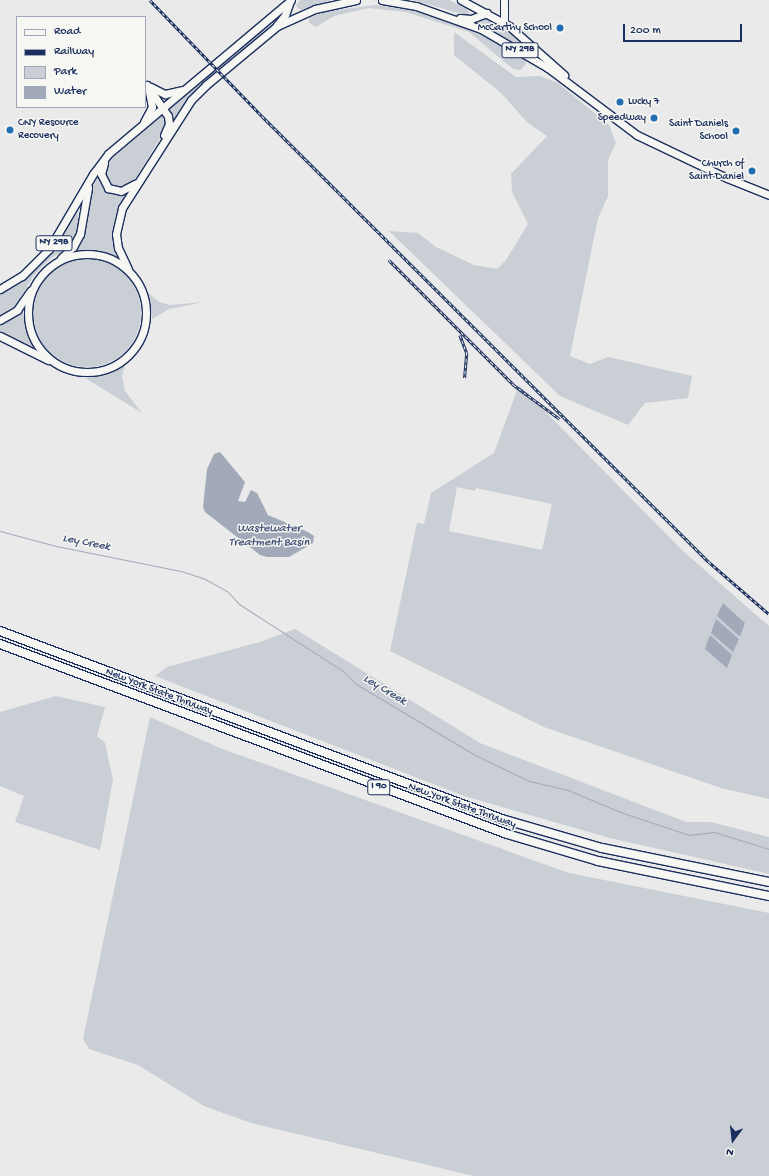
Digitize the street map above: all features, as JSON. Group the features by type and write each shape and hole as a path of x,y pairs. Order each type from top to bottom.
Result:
{"highway":[{"name":"New York State Thruway","path":"0,631 523,826 602,848 769,882"},
{"name":"New York State Thruway","path":"0,644 507,834 598,860 769,896"}],"main road":[{"path":"0,336 65,369 98,372 115,366 135,350 146,326 146,310 140,287 128,269 118,248 117,226 122,208 158,149 188,105 206,85 273,29 285,15 291,0"},
{"name":"NY 298","path":"0,289 22,276 41,259 58,236 89,180 108,154 291,0"},
{"path":"273,29 315,9 356,0"},
{"name":"NY 298","path":"382,0 402,2 447,15 513,46 586,96 637,134 727,178 769,195"},
{"name":"NY 298","path":"461,0 504,23 586,96"},
{"path":"504,1 504,23"},
{"path":"471,19 475,14 473,6"},
{"path":"447,15 471,19 487,13"},
{"path":"148,85 164,108 169,124 158,149"},
{"path":"148,85 165,94 188,87"},
{"path":"140,127 152,108 148,85"},
{"path":"108,154 101,174 105,186 121,191 138,181"},
{"name":"NY 298","path":"58,262 73,247 80,234 89,180"},
{"path":"0,320 17,310 44,272 58,262 78,254 97,255 128,269"},
{"path":"35,285 28,312 31,331 42,350 53,362"}],"green space":[{"path":"300,0 331,0 301,10 296,6"},
{"path":"413,0 449,0 467,9 469,13 465,15"},
{"path":"376,5 412,10 458,24 506,47 525,58 526,64 520,70 513,69 469,32 406,12 369,8 334,16 316,27 308,22 310,17 329,11"},
{"path":"284,11 279,20 199,87 171,124 168,110"},
{"path":"486,16 508,29 529,50 526,51 473,22"},
{"path":"454,32 516,77 540,76 558,83 609,125 616,143 608,160 608,196 598,218 570,356 590,364 608,357 692,376 688,398 645,403 628,425 560,396 389,231 418,233 436,247 474,265 497,269 506,260 528,224 512,192 511,174 547,136 528,123 501,93 454,55"},
{"path":"165,113 166,128 133,183 123,189 111,187 104,177 109,161"},
{"path":"98,176 103,188 109,192 120,195 129,193 118,211 114,226 116,256 101,251 74,252 83,240 89,196"},
{"path":"78,212 78,231 69,248 50,259 34,275 16,305 0,316 0,293 23,279 45,260"},
{"path":"87,259 108,263 125,275 137,292 141,313 137,334 125,351 108,363 87,367 66,363 49,351 37,334 33,313 37,292 49,275 66,263"},
{"path":"146,291 159,302 170,305 204,302 169,309 152,319"},
{"path":"23,310 28,336 39,353 0,333 0,323"},
{"path":"126,362 122,376 125,391 142,413 85,378 109,373"},
{"path":"519,385 684,552 769,626 769,799 721,788 544,727 390,651 417,523 424,524 431,493 494,453","holes":["457,487 475,491 476,488 552,504 542,550 449,531","722,603 745,623 740,637 739,637"]},
{"path":"295,629 480,743 686,822 711,822 769,837 769,874 610,838 464,796 155,676 167,667 260,642"},
{"path":"56,696 105,707 97,736 105,743 113,780 100,850 15,822 24,796 0,786 0,712"},
{"path":"150,717 220,748 569,873 769,913 769,1176 474,1176 251,1123 204,1106 138,1065 89,1049 83,1039"}],"water":[{"name":"Wastewater Treatment Basin","path":"220,452 245,482 238,501 245,502 251,490 257,493 268,515 308,532 314,536 313,543 289,557 267,557 260,555 205,512 203,507 207,469 214,454"},
{"path":"723,603 745,623 740,637 717,616"},
{"path":"716,619 739,639 733,652 711,633"},
{"path":"710,635 732,655 727,668 705,649"}],"waterway":[{"name":"Ley Creek","path":"0,531 56,546 181,571 205,579 227,591 239,604 343,671 356,684 477,756 529,781 568,790 620,812 689,835 714,832 769,849"}],"railway":[{"path":"150,0 262,116 709,562 769,614"},
{"path":"389,260 514,385 560,419"},
{"path":"460,335 467,353 465,378"}],"place":[{"name":"McCarthy School","path":"560,28"},
{"name":"Lucky 7","path":"620,102"},
{"name":"Speedway","path":"654,118"},
{"name":"CNY Resource Recovery","path":"10,130"},
{"name":"Saint Daniels School","path":"736,131"},
{"name":"Church of Saint Daniel","path":"752,171"}]}
